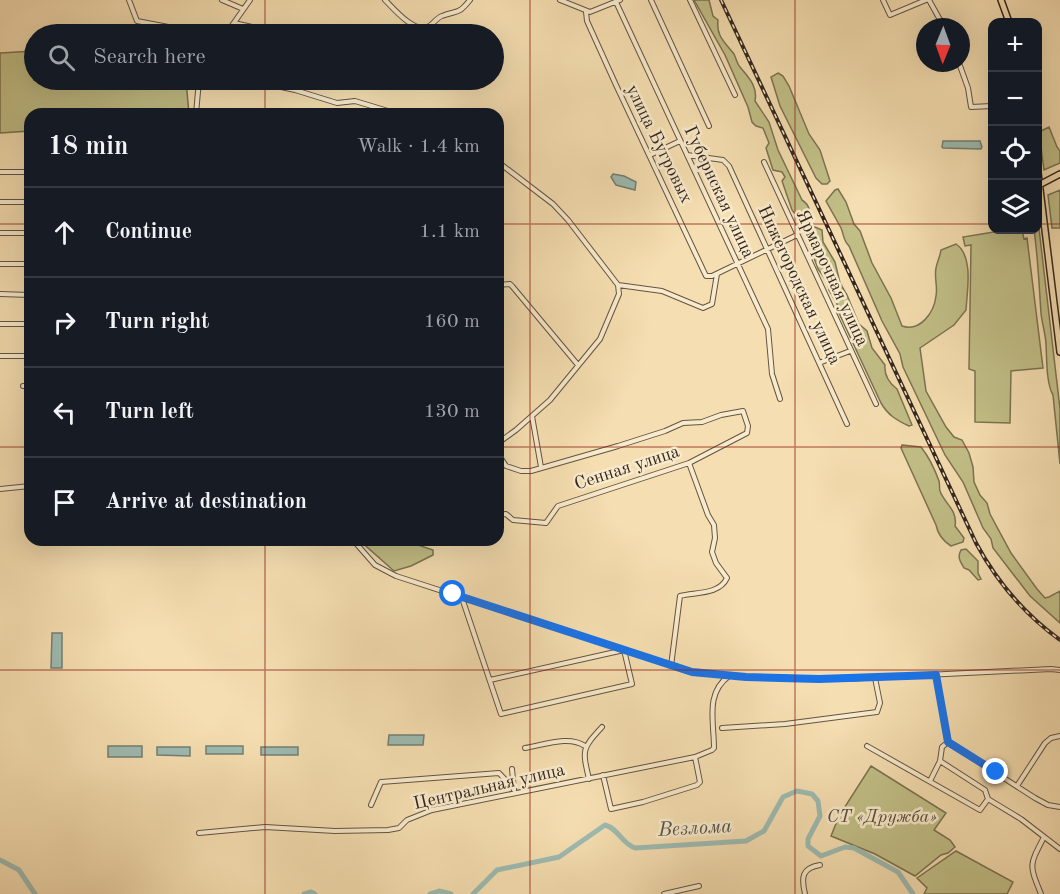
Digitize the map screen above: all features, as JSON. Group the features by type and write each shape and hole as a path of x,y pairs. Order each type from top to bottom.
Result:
{"main road":[{"path":"1001,0 1008,18"},
{"path":"1042,183 1060,174"},
{"path":"1042,208 1060,352"},
{"path":"1058,332 1060,341"}],"street":[{"path":"129,0 137,21 153,24"},
{"path":"222,0 243,9"},
{"path":"236,24 250,0"},
{"path":"385,0 414,24"},
{"path":"432,24 441,17 457,13 470,0"},
{"path":"560,0 586,12 593,12 618,1"},
{"path":"651,0 709,126"},
{"path":"690,0 735,95"},
{"path":"883,0 890,15 927,0 938,18"},
{"name":"Губернская улица","path":"618,1 680,141 768,329 772,374 780,399"},
{"name":"улица Бугровых","path":"586,12 587,21 616,85 706,276 717,274"},
{"path":"962,72 971,107 988,106"},
{"path":"196,108 198,90"},
{"path":"290,90 331,102 355,101 378,108"},
{"path":"650,155 680,141"},
{"name":"Нижегородская улица","path":"687,155 723,160 729,166 847,424"},
{"name":"Ярмарочная улица","path":"764,162 876,404"},
{"path":"504,167 553,204 568,220 618,285 619,294 601,336 561,388 532,416 504,438"},
{"path":"0,172 24,172"},
{"path":"0,202 24,202"},
{"path":"0,233 24,233"},
{"path":"618,285 668,292 703,308 712,304 717,274 797,235"},
{"path":"0,264 24,264"},
{"path":"504,284 512,286 578,365"},
{"path":"0,294 24,295"},
{"path":"0,324 24,324"},
{"path":"819,363 850,351"},
{"path":"0,356 24,356"},
{"name":"Сенная улица","path":"504,514 513,520 546,523 552,512 562,504 689,463 747,433 748,426 743,411 721,415 702,422 683,423 618,446 541,467"},
{"path":"504,462 508,467 528,471 541,467 532,416"},
{"path":"671,666 680,596 708,592 724,583 727,578 716,563 712,552 715,538 714,525 708,515 689,463"},
{"path":"0,489 24,487"},
{"path":"358,546 372,562 384,571 692,672 799,679 1060,670"},
{"path":"462,597 501,714 632,684 624,650 490,680"},
{"path":"603,776 610,809 643,802 700,782 694,757 714,748 712,712 714,694 720,683 730,675"},
{"path":"936,675 948,742 1048,805 1060,807"},
{"path":"722,728 785,724 878,712 880,703 875,678"},
{"path":"589,779 584,756 585,746 602,726"},
{"path":"1017,786 1045,743 1051,738 1060,736"},
{"path":"525,748 565,741 578,741 585,746"},
{"path":"930,781 940,761 942,747 948,742"},
{"path":"867,746 980,810 988,799"},
{"name":"Центральная улица","path":"199,833 264,827 335,831 388,830 399,828 407,819 432,810 515,791 589,779 694,757"},
{"path":"940,761 985,790 988,799 1022,819 1060,849"},
{"path":"512,769 515,791"},
{"path":"371,805 381,782 499,773 515,791"},
{"path":"1041,894 1033,874 1032,864 1044,837"},
{"path":"805,894 803,884 805,871 809,867 820,865"},
{"path":"664,894 699,886"}],"green space":[{"path":"694,0 709,0 713,16 718,20 720,35 752,82 755,101 769,122 778,150 802,200 808,207 810,213 807,223 801,222 792,210 782,181 785,177 782,172 773,170 766,148 769,143 763,128 752,122 748,107 725,55"},
{"path":"24,52 24,90 187,90 188,108 24,108 24,131 0,133 0,53"},
{"path":"778,73 783,76 789,86 809,134 820,150 830,181 827,184 822,184 816,178 780,106 771,77"},
{"path":"1049,127 1060,151 1060,163 1044,170 1042,155 1042,130"},
{"path":"838,189 846,202 854,224 860,231 872,263 891,298 902,326 920,324 929,315 935,302 935,275 941,250 956,244 962,250 968,274 966,310 954,325 920,348 926,391 946,427 954,437 962,440 969,453 974,482 987,503 990,514 1011,553 1045,598 1060,591 1060,623 1030,596 993,548 991,539 983,528 963,482 945,455 841,228 826,201"},
{"path":"1060,190 1060,228 1052,228 1048,195"},
{"path":"811,227 822,230 823,242 835,262 840,283 859,324 867,331 872,348 885,365 885,372 897,389 912,425 900,422 886,411 881,403 838,311 828,283 818,269 807,238"},
{"path":"988,233 1023,234 1024,239 1027,238 1043,368 1011,371 1010,423 975,422 975,371 969,369 971,245 965,246 963,237"},
{"path":"1034,234 1040,234 1060,409 1060,464 1053,395 1048,378"},
{"path":"902,445 921,447 927,455 942,495 954,515 955,526 964,538 963,542 951,546 943,540 901,448"},
{"path":"366,546 421,546 433,550 433,555 411,566 394,571"},
{"path":"966,549 978,561 978,573 981,579 978,580 961,563 960,552"},
{"name":"СТ «Дружба»","path":"871,766 946,813 934,830 950,840 955,847 915,876 875,854 831,836 839,816"},
{"path":"956,851 1013,882 1007,894 924,894 927,888 917,878"}],"water":[{"path":"943,141 980,141 982,147 981,149 943,148"},
{"path":"613,174 636,182 635,190 616,185 611,177"},
{"path":"52,633 62,633 62,668 51,668"},
{"path":"389,735 424,735 423,745 388,745"},
{"path":"108,746 142,746 142,757 108,757"},
{"path":"206,746 243,746 243,754 206,754"},
{"path":"157,747 190,747 190,756 157,755"},
{"path":"261,747 298,747 298,755 261,755"}],"waterway":[{"name":"Везлома","path":"473,894 497,870 559,857 605,825 635,848 746,841 764,831 783,797 797,791 812,794 818,801 820,816 808,839 808,846 821,856 845,847 854,848 898,872 913,894"},
{"name":"Везлома","path":"0,860 19,870 35,894"},
{"name":"Везлома","path":"430,894 439,891 451,894"},
{"name":"Везлома","path":"304,894 311,892 315,894"}],"railway":[{"path":"721,0 976,543 1012,596 1060,640"}],"route":[{"path":"453,594 692,672 746,677 819,679 936,675 948,742 996,772"}]}
